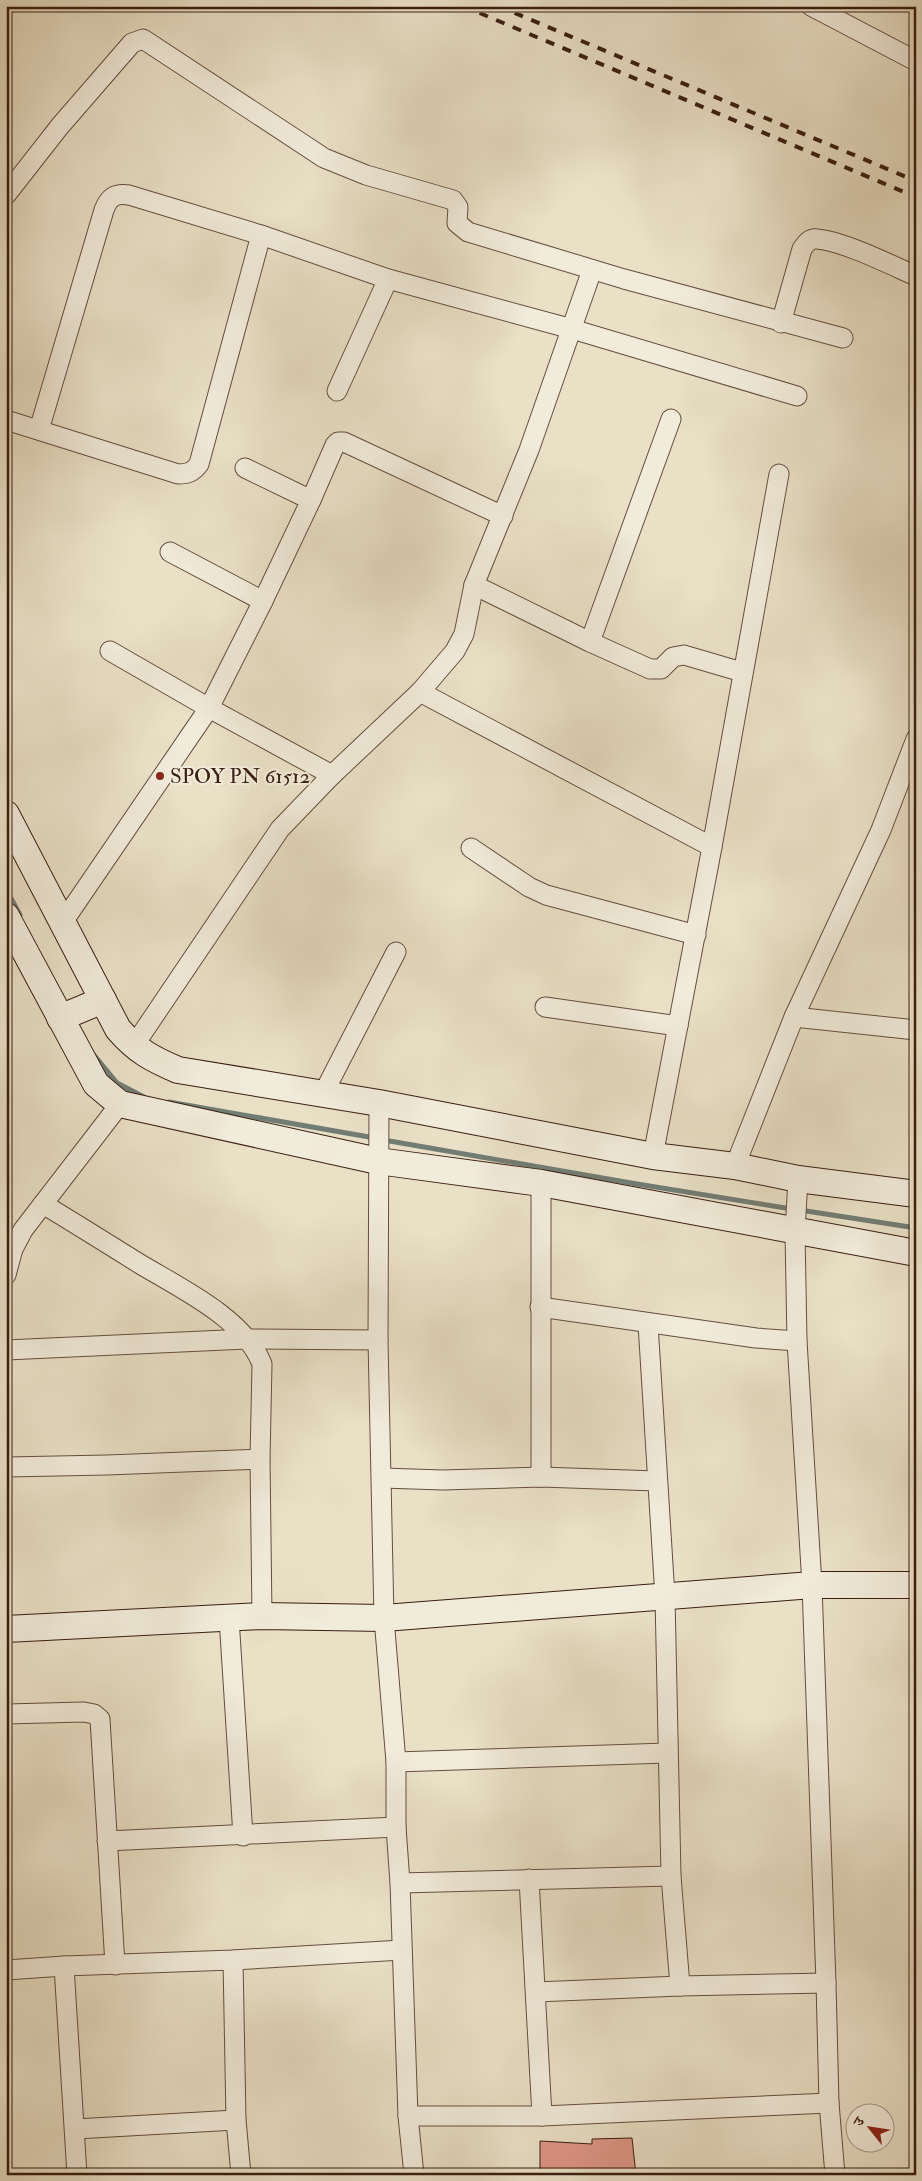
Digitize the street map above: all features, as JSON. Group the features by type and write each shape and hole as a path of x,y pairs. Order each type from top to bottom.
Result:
{"main road":[{"path":"6,814 63,922 97,1002 133,1047 153,1060 178,1070 322,1094 379,1109 653,1156 735,1166 798,1186 916,1194"},
{"path":"6,916 64,1017 96,1084 120,1104 146,1111 541,1183 796,1227 916,1253"},
{"path":"64,1017 97,1002"},
{"path":"6,1628 262,1616 384,1618 812,1585 916,1585"}],"street":[{"path":"811,6 916,61"},
{"path":"6,195 60,126 132,43 144,39 298,143 324,158 366,175 454,200 458,207 457,223 462,230 592,270 843,338"},
{"path":"39,430 108,201 119,194 128,195 260,235 388,279 572,329 797,396"},
{"path":"6,420 178,474 194,470 199,464 260,235"},
{"path":"782,323 802,249 810,240 816,238 833,243 916,276"},
{"path":"133,1047 280,829 332,775 420,692 455,651 466,625 474,585 503,516 592,270"},
{"path":"337,391 388,279"},
{"path":"590,642 671,419"},
{"path":"63,922 210,708 338,442 344,442 503,516"},
{"path":"245,468 311,500"},
{"path":"653,1156 696,935 779,474"},
{"path":"170,552 263,601"},
{"path":"474,585 650,669 661,669 673,657 684,655 742,672"},
{"path":"110,651 332,775"},
{"path":"420,692 712,847"},
{"path":"735,1166 794,1017 882,830 914,747"},
{"path":"472,848 529,887 546,895 696,935"},
{"path":"322,1094 396,952"},
{"path":"545,1007 678,1026"},
{"path":"794,1017 916,1030"},
{"path":"6,1275 13,1249 20,1236 120,1104"},
{"path":"379,1109 378,1340 384,1618 396,1762 396,1827 400,1883 408,2116 414,2175"},
{"path":"541,1183 541,1477"},
{"path":"798,1186 796,1227 797,1341 812,1585 829,2103 835,2175"},
{"path":"43,1204 213,1309 247,1339 257,1351 262,1364 260,1459 262,1616"},
{"path":"540,1307 648,1324 756,1338 797,1341"},
{"path":"648,1324 664,1597 671,1876 680,1986"},
{"path":"6,1350 247,1339 378,1340"},
{"path":"6,1467 107,1466 260,1459"},
{"path":"382,1478 443,1480 541,1477 657,1481"},
{"path":"229,1618 243,1836"},
{"path":"6,1714 84,1712 94,1714 100,1719 115,1965"},
{"path":"396,1762 667,1753"},
{"path":"107,1841 243,1836 396,1827"},
{"path":"400,1883 671,1876"},
{"path":"529,1879 542,2116"},
{"path":"6,1970 402,1950"},
{"path":"233,1960 236,2120 241,2175"},
{"path":"64,1966 75,2129 76,2175"},
{"path":"536,1992 680,1986 826,1983"},
{"path":"408,2116 542,2116 829,2103"},
{"path":"75,2129 236,2120"}],"building":[{"path":"632,2138 636,2175 540,2175 540,2141 592,2144 592,2139"}],"waterway":[{"path":"6,889 20,915"},
{"path":"94,1055 117,1083 144,1097"},
{"path":"169,1102 375,1138"},
{"path":"384,1140 792,1209"},
{"path":"800,1210 916,1228"}],"railway":[{"path":"463,6 916,197"},
{"path":"498,6 916,181"}],"place":[{"name":"SPOY PN 61512","path":"160,776"}]}
